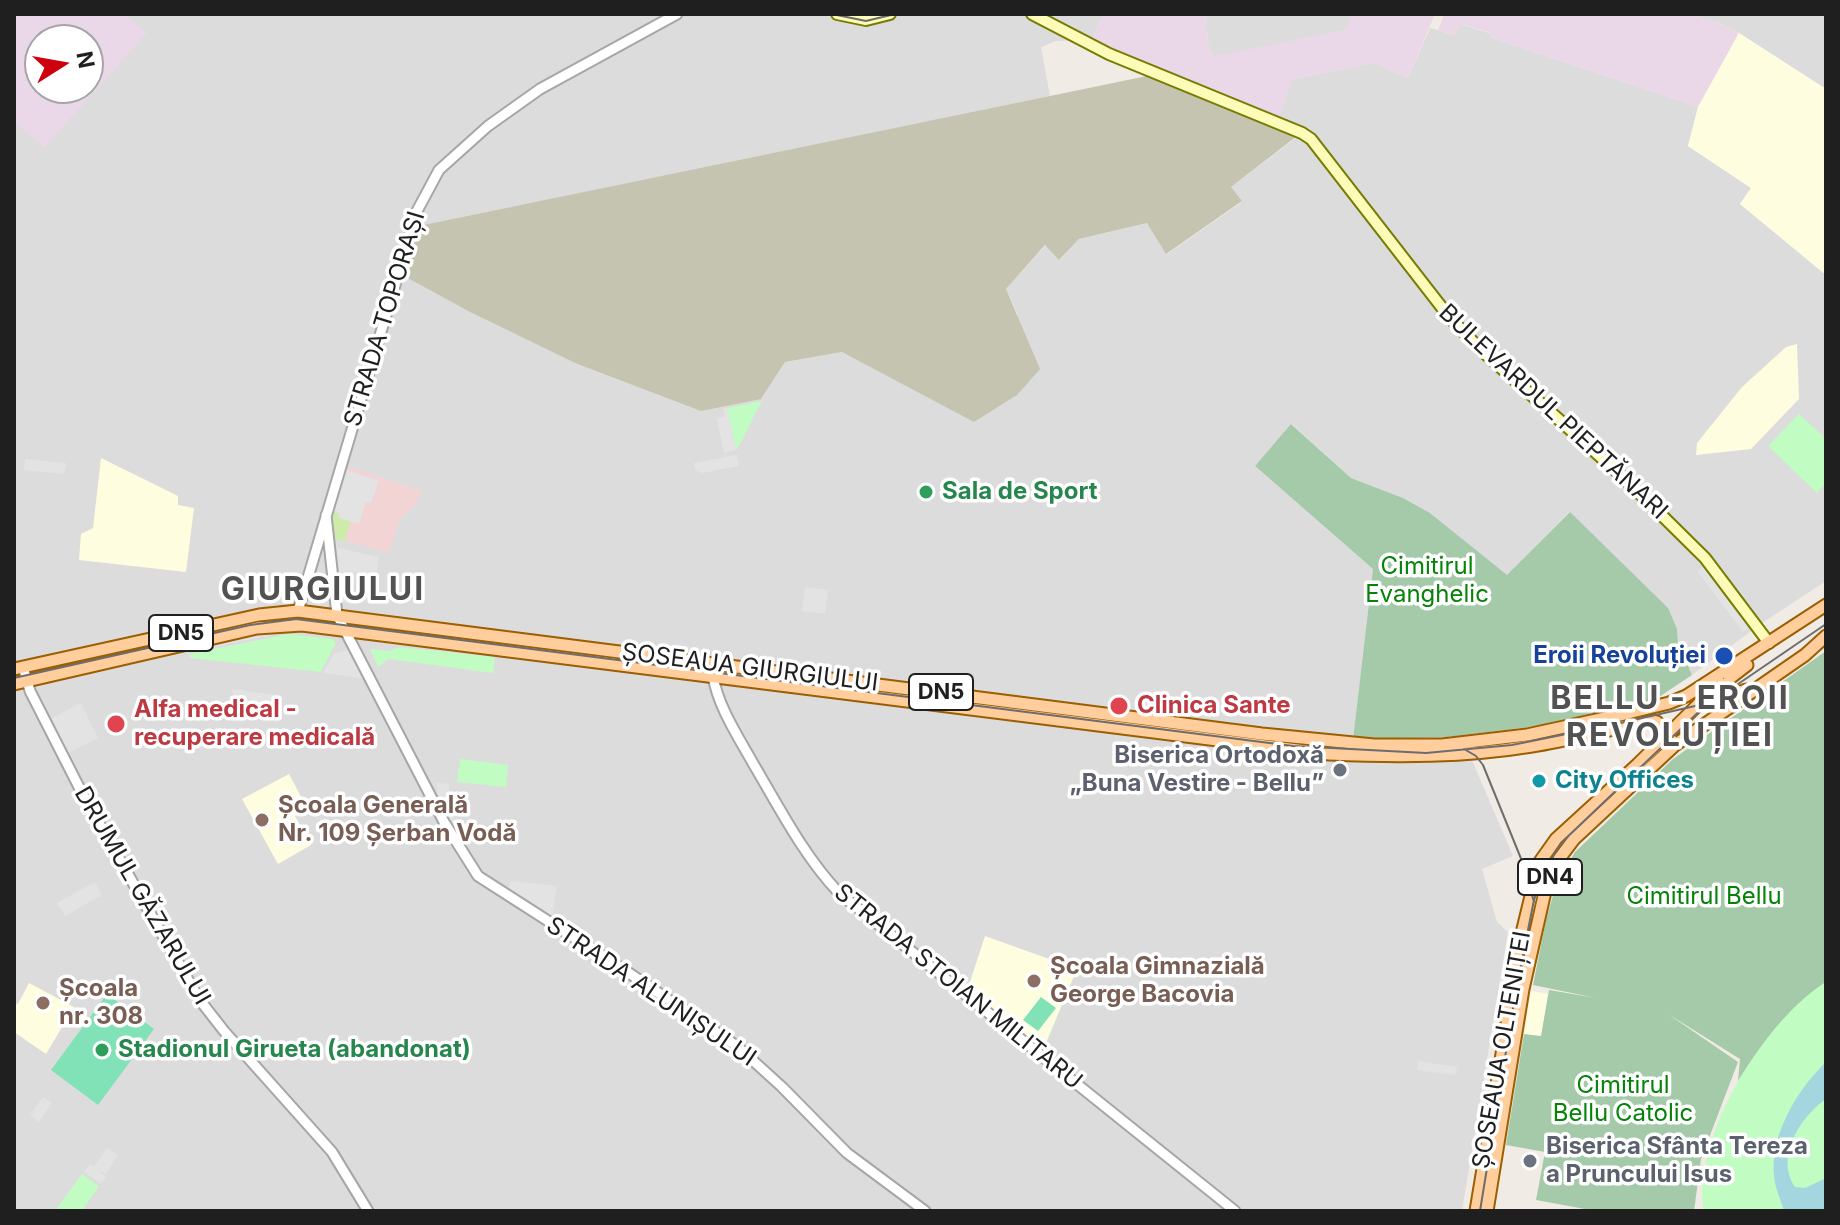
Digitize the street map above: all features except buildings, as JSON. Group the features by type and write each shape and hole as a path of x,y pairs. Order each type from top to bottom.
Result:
{"main road":[{"path":"837,14 861,20 890,14"},
{"name":"BULEVARDUL PIEPTĂNARI","path":"1023,14 1311,139 1450,318 1480,349 1615,469 1705,558 1765,646"},
{"name":"BULEVARDUL PIEPTĂNARI","path":"1032,14 1047,24"},
{"path":"1765,681 1738,694 1732,693 1727,686 1730,678 1765,646 1823,609"},
{"name":"ȘOSEAUA GIURGIULUI","path":"19,668 259,615 298,611 1218,728 1400,746 1442,745 1527,735 1669,703 1696,690 1765,646"},
{"name":"ȘOSEAUA GIURGIULUI","path":"20,682 269,626 292,625 345,629 1329,754 1427,757 1495,751 1644,723"},
{"name":"ȘOSEAUA OLTENIȚEI","path":"1476,1211 1510,999 1537,869 1556,839 1656,746 1672,740 1826,639"},
{"name":"ȘOSEAUA OLTENIȚEI","path":"1487,1211 1523,989 1550,876 1574,839 1672,740 1708,692 1765,646"},
{"path":"1644,723 1657,722 1672,740"},
{"path":"1644,723 1653,730 1656,746"}],"street":[{"name":"STRADA TOPORAȘI","path":"298,611 417,211 439,170 465,145 535,92 677,14"},
{"name":"STRADA TOPORAȘI","path":"326,515 337,615"},
{"path":"337,615 345,629"},
{"name":"STRADA ALUNIȘULUI","path":"345,629 444,822 478,876 738,1047 847,1153 925,1211"},
{"name":"DRUMUL GĂZARULUI","path":"19,668 20,682 199,999 332,1152 368,1211"},
{"name":"STRADA STOIAN MILITARU","path":"713,676 731,721 781,812 811,859 839,893 1235,1211"}],"shaded area":[{"path":"14,14 1103,14 1092,40 1056,41 1041,47 1050,96 808,147 472,313 575,363 761,399 785,362 842,352 861,361 1018,315 1006,289 1046,245 1060,260 1079,239 1148,223 1167,254 1242,202 1231,187 1297,137 1278,120 1292,79 1375,63 1408,78 1430,28 1455,35 1461,24 1492,34 1490,37 1698,107 1688,146 1751,188 1740,204 1826,275 1826,581 1692,675 1678,642 1677,629 1569,512 1507,576 1430,513 1403,498 1351,478 1292,424 1255,466 1373,569 1353,738 1447,737 1472,760 1513,856 1482,869 1497,922 1508,932 1462,1211 14,1211"},
{"path":"14,14 124,14 147,33 104,81 104,24 24,24 24,104 83,104 44,148 14,121"},
{"path":"1103,14 1206,14 1208,45 1215,56 1346,30 1352,14 1435,14 1408,78 1375,63 1292,79 1278,120 1092,40"},
{"path":"1206,14 1352,14 1347,30 1215,57 1208,45"},
{"path":"1444,14 1688,14 1739,33 1698,107 1490,37 1491,33 1462,24 1455,35 1438,30"},
{"path":"1688,14 1826,14 1826,89 1739,33"},
{"path":"1739,33 1826,89 1826,275 1740,204 1751,188 1688,146 1698,107"},
{"path":"1147,76 1297,136 1231,187 1242,201 1166,254 1147,223 1079,239 1059,260 1045,245 1006,289 1040,369 1017,395 974,422 842,352 785,362 761,399 701,411 575,363 404,276 419,226"},
{"path":"1797,344 1799,399 1751,449 1696,455 1697,443 1742,387 1786,347"},
{"path":"727,408 736,450 724,453 717,418 725,416 723,409"},
{"path":"737,455 739,466 702,473 695,470 694,463"},
{"path":"101,458 178,496 178,505 194,508 186,572 79,560 81,534 93,528"},
{"path":"25,459 66,463 64,474 24,470"},
{"path":"346,466 422,491 414,507 401,517 389,553 335,538 332,511"},
{"path":"345,470 379,481 371,503 366,502 359,524 340,518 338,513 332,511"},
{"path":"334,547 379,557 376,575 354,572 351,604 339,601"},
{"path":"1708,562 1754,624 1743,632 1697,571"},
{"path":"805,587 828,590 825,614 802,611"},
{"path":"188,623 189,629 83,652 82,646"},
{"path":"271,629 272,635 177,654 176,649"},
{"path":"353,649 368,679 323,673 334,653"},
{"path":"231,689 277,695 278,700 242,711"},
{"path":"81,703 98,738 68,753 50,719"},
{"name":"Școala Generală Nr. 109 Șerban Vodă","path":"289,774 307,808 295,816 311,845 278,864 242,799"},
{"path":"436,783 449,784 448,808 466,841 463,844 439,800"},
{"path":"511,881 557,886 552,918 507,889"},
{"path":"95,882 102,895 65,916 57,903"},
{"path":"985,936 1077,969 1043,1050 967,991"},
{"name":"Școala nr. 308","path":"29,983 74,1007 46,1054 14,1032 14,1003 18,1004"},
{"path":"1531,991 1548,994 1541,1037 1524,1034"},
{"path":"1418,1061 1457,1067 1455,1075 1417,1070"},
{"path":"43,1097 52,1103 39,1122 30,1115"},
{"path":"107,1148 118,1155 106,1174 98,1170 106,1177 101,1184 84,1172 90,1164 94,1167"}],"green space":[{"path":"762,401 743,438 736,450 727,408"},
{"path":"1799,414 1826,439 1826,483 1817,493 1768,446"},
{"name":"Cimitirul Evanghelic","path":"1291,424 1351,478 1403,498 1430,513 1507,575 1570,512 1668,608 1692,675 1653,701 1554,724 1447,737 1353,739 1373,569 1255,466"},
{"path":"332,511 338,513 340,518 351,521 344,542 335,538"},
{"path":"289,634 333,639 336,643 321,672 191,658 189,654"},
{"path":"399,647 495,657 493,673 389,659 378,667 370,649 391,651"},
{"name":"Cimitirul Bellu","path":"1826,651 1826,982 1788,1014 1738,1081 1740,1059 1668,1014 1738,1062 1701,1159 1694,1211 1596,1211 1536,1200 1545,1152 1506,1145 1524,1034 1541,1036 1549,990 1596,998 1533,985 1556,885 1575,852 1673,759"},
{"path":"460,759 508,765 506,787 457,782"},
{"path":"1826,982 1826,1211 1704,1211 1703,1182 1709,1150 1737,1083 1780,1023"},
{"name":"Stadionul Girueta (abandonat)","path":"107,994 154,1029 98,1105 51,1070"},
{"path":"1041,997 1056,1008 1038,1031 1023,1020"},
{"path":"82,1174 99,1186 82,1211 61,1211 57,1208"}],"water":[{"path":"1826,1062 1826,1099 1799,1127 1789,1151 1788,1163 1795,1187 1805,1188 1826,1178 1826,1211 1784,1211 1774,1170 1779,1136 1794,1103"}],"tram line":[{"path":"832,14 866,21 895,14"},
{"path":"14,678 250,625 296,619 1293,746 1426,753 1512,745 1695,706 1722,695 1826,624"},
{"path":"1480,1211 1516,990 1534,900 1543,873 1561,843 1708,703"},
{"path":"1464,749 1483,765 1524,866 1534,902"}],"place":[{"name":"Sala de Sport","path":"926,492"},
{"name":"Eroii Revoluției","path":"1724,656"},
{"name":"Clinica Sante","path":"1119,706"},
{"name":"Alfa medical - recuperare medicală","path":"116,724"},
{"name":"Biserica Ortodoxă „Buna Vestire - Bellu”","path":"1340,770"},
{"name":"City Offices","path":"1539,781"},
{"name":"Școala Generală Nr. 109 Șerban Vodă","path":"262,820"},
{"name":"Școala Gimnazială George Bacovia","path":"1034,981"},
{"name":"Școala nr. 308","path":"43,1003"},
{"name":"Stadionul Girueta (abandonat)","path":"102,1050"},
{"name":"Biserica Sfânta Tereza a Pruncului Isus","path":"1530,1161"}],"district":[{"name":"GIURGIULUI","path":"323,590"},
{"name":"BELLU - EROII REVOLUȚIEI","path":"1670,718"}],"park label":[{"name":"Cimitirul Bellu Catolic","path":"1623,1100"}]}
